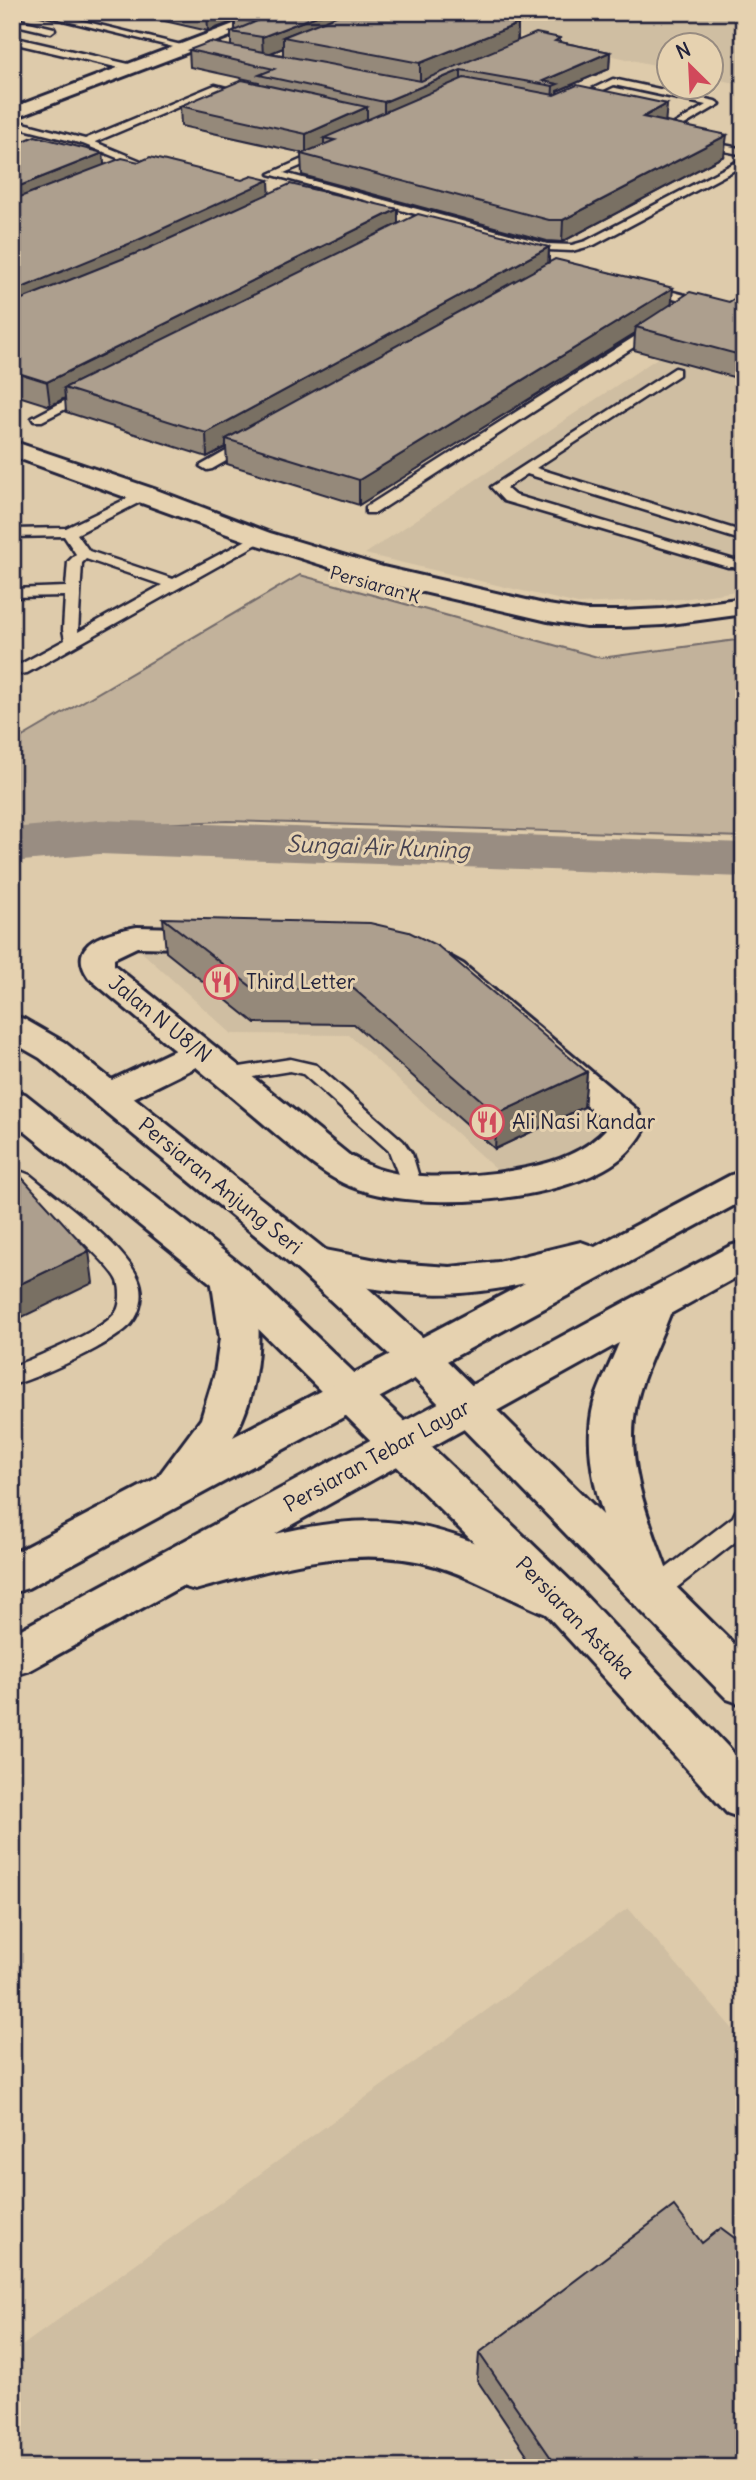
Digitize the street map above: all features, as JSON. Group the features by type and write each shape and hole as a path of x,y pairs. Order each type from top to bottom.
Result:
{"street":[{"path":"12,114 186,48 208,47 279,12"},
{"name":"Persiaran K","path":"14,462 43,458 145,494 253,543 420,598 561,633 631,637 744,625"},
{"name":"Persiaran K","path":"14,462 122,506 253,543 524,608 586,619 663,617 744,606"},
{"name":"Jalan N U8/N","path":"137,937 394,944 415,951 451,971 624,1118 627,1129 619,1141 595,1157 558,1172 512,1184 464,1190 412,1187 373,1181 336,1164 228,1075 101,971 97,964 99,954 120,940 137,937"},
{"name":"Persiaran Anjung Seri","path":"12,1027 51,1050 314,1262 467,1406"},
{"path":"108,1096 199,1052"},
{"path":"12,1102 231,1278 350,1394"},
{"path":"12,1575 744,1184"},
{"path":"314,1262 405,1279 470,1280 626,1246"},
{"name":"Persiaran Tebar Layar","path":"12,1657 744,1256"},
{"path":"170,1490 220,1424 235,1373 240,1338 231,1278"},
{"path":"652,1593 622,1501 610,1450 615,1404 654,1304"},
{"name":"Persiaran Astaka","path":"350,1394 563,1602 744,1798"},
{"path":"467,1406 744,1685"},
{"path":"141,1586 292,1548 353,1541 396,1540 447,1552 563,1602"}],"lane":[{"path":"34,12 186,48"},
{"path":"77,12 208,47 229,46"},
{"path":"12,38 64,19"},
{"path":"12,21 64,33"},
{"path":"12,38 132,68"},
{"path":"140,50 165,56"},
{"path":"565,104 613,82 715,104 661,135 744,152"},
{"path":"86,142 215,88 254,97"},
{"path":"12,123 86,142 156,168"},
{"path":"335,147 274,174 547,247 572,248 590,243 744,161"},
{"path":"131,170 142,165"},
{"path":"371,510 690,307 681,297 630,284"},
{"path":"675,372 498,487 509,498 733,564 744,563"},
{"path":"38,418 99,387"},
{"path":"207,466 267,433"},
{"path":"526,470 744,537"},
{"path":"13,536 69,532 145,494"},
{"path":"69,532 76,547 84,554 174,584"},
{"path":"12,670 22,670 174,584 253,543"},
{"path":"73,642 70,630 75,562 84,554"},
{"path":"12,593 73,591"},
{"name":"Jalan N U8/N","path":"228,1075 290,1065 309,1069 396,1146 402,1154 412,1187"},
{"path":"12,1175 23,1180 114,1260 128,1277 131,1300 125,1317 104,1332 12,1377"},
{"path":"652,1593 742,1523 744,1518"}],"shaded area":[{"path":"491,12 744,12 744,85 724,81 724,32 654,32 654,65 486,28"},
{"path":"744,300 744,590 682,599 578,604 365,554"},
{"path":"300,575 601,658 744,639 744,837 228,821 12,830 12,743"},
{"path":"134,945 382,950 612,1123 609,1133 583,1152 548,1164 501,1174 349,1035 232,1034"},
{"path":"628,1908 744,2042 744,2468 12,2468 12,2353"}],"building":[{"path":"251,12 327,12 262,37 231,32 255,22 235,18"},
{"path":"346,12 471,12 518,24 420,63 283,37"},
{"path":"536,33 560,38 555,41 610,52 543,81 558,84 553,86 461,70 384,102 259,75 274,69 189,50 210,42 421,81"},
{"path":"464,78 554,95 577,85 667,104 643,117 727,135 563,220 549,220 301,154 335,140 324,138"},
{"path":"242,80 367,107 306,134 180,106"},
{"path":"35,136 103,153 12,189 12,146"},
{"path":"150,157 242,180 252,176 269,180 136,241 12,292 12,200 122,158 139,162"},
{"path":"290,184 398,209 47,382 12,371 12,303 147,249"},
{"path":"418,214 549,247 206,433 64,388"},
{"path":"555,259 673,288 359,480 226,439"},
{"path":"690,292 729,302 744,293 744,356 636,327"},
{"path":"163,918 370,923 409,932 438,946 587,1072 497,1114 354,989 253,988"},
{"path":"15,1170 89,1251 12,1288 12,1171"},
{"path":"674,2206 702,2243 721,2228 744,2245 744,2468 558,2468 479,2353"}],"waterway":[{"name":"Sungai Air Kuning","path":"12,845 99,837 744,860"}],"place":[{"name":"Third Letter","path":"221,982"},
{"name":"Ali Nasi Kandar","path":"487,1122"}]}
